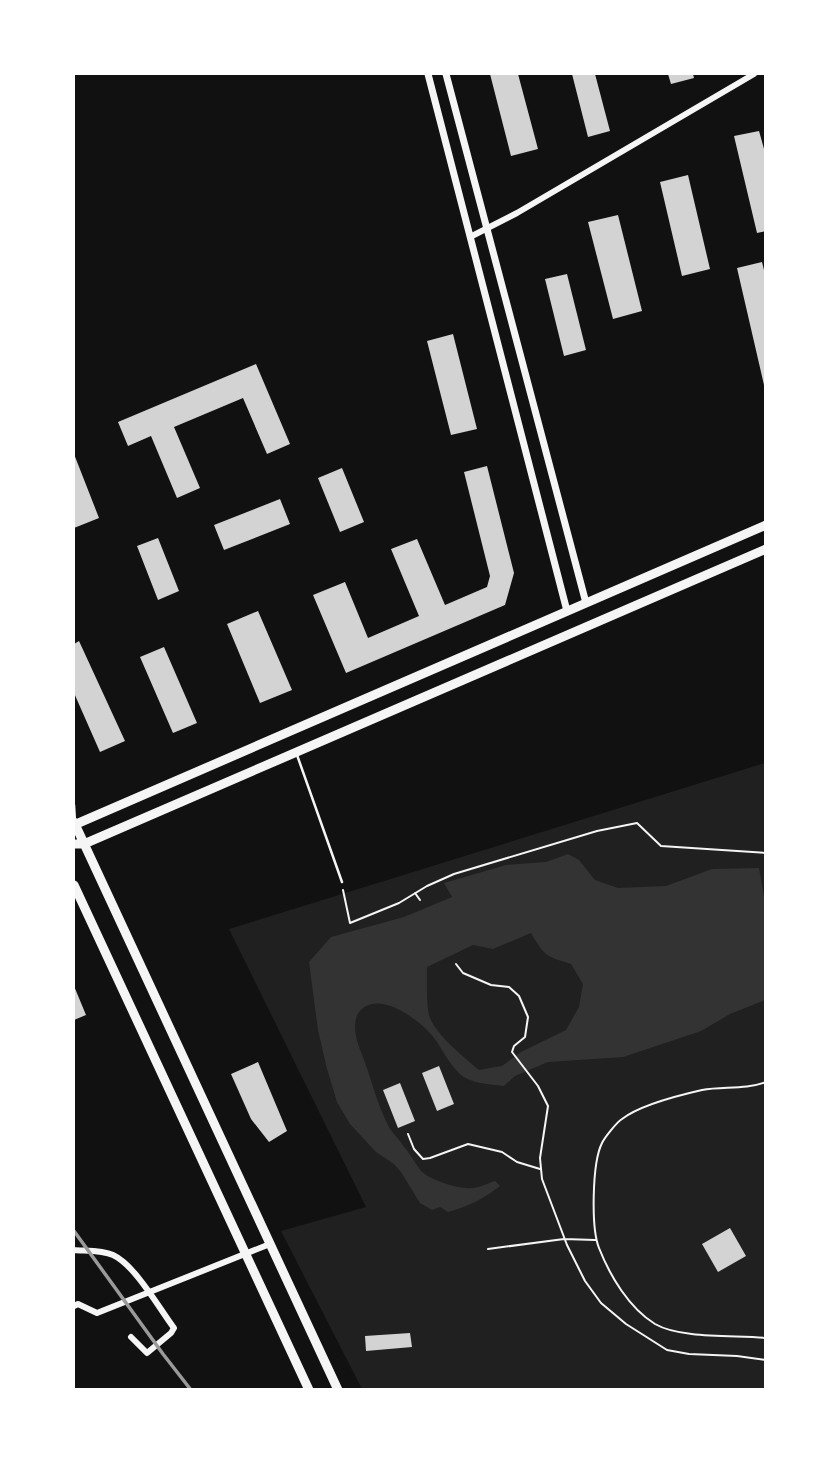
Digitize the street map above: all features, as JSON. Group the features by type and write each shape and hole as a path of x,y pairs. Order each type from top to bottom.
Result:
{"main road":[{"path":"338,1390 74,823 765,525"},
{"path":"74,844 84,844 765,549"},
{"path":"74,885 309,1390"}],"street":[{"path":"428,74 566,611"},
{"path":"446,74 586,603"},
{"path":"470,237 517,213 754,74"},
{"path":"74,1306 78,1304 97,1313 270,1244"},
{"path":"74,1250 111,1254 125,1264 174,1328 147,1353 131,1336"}],"lane":[{"path":"296,752 342,882"},
{"path":"74,805 74,823"}],"path":[{"path":"342,882 350,923 398,903 454,874 597,831 637,824 661,846 765,853"},
{"path":"415,893 420,900"},
{"path":"456,964 463,973 491,985 509,987 519,996 528,1017 525,1037 514,1046 512,1052 532,1077 548,1106 540,1157 542,1179 564,1239 585,1281 601,1303 626,1324 667,1350 765,1360"},
{"path":"765,1082 745,1087 703,1090 648,1105 622,1119 602,1143 595,1172 595,1233 599,1248 627,1298 643,1315 657,1325 676,1331 765,1338"},
{"path":"408,1134 414,1149 423,1159 468,1144 502,1152 517,1162 541,1169"},
{"path":"488,1249 564,1239 597,1240"}],"shaded area":[{"path":"765,763 765,1389 362,1389 281,1231 366,1207 229,929"},
{"path":"568,854 579,860 595,880 618,888 666,886 712,869 759,868 766,908 765,1000 730,1014 701,1031 623,1057 548,1062 515,1076 504,1086 480,1083 464,1077 451,1064 430,1033 407,1014 387,1005 368,1005 357,1015 356,1036 381,1109 392,1132 421,1171 431,1178 461,1187 474,1188 495,1181 500,1186 462,1208 448,1212 440,1207 432,1210 420,1203 394,1164 376,1152 350,1124 337,1102 318,1030 309,962 331,937 404,917 452,897 444,883 506,865 546,862","holes":["531,933 543,951 571,964 583,984 579,1007 566,1030 521,1052 502,1066 479,1070 445,1039 430,1018 427,967 473,945 493,949"]}],"building":[{"path":"490,74 518,74 538,149 511,156"},
{"path":"572,74 595,74 610,131 588,137"},
{"path":"668,74 693,74 694,78 671,84"},
{"path":"759,131 766,156 766,231 757,233 734,136"},
{"path":"688,175 710,269 682,276 660,182"},
{"path":"618,215 642,311 613,319 588,222"},
{"path":"762,262 766,278 764,385 737,268"},
{"path":"567,274 586,350 564,356 545,279"},
{"path":"453,334 477,429 451,435 427,341"},
{"path":"256,364 290,444 267,454 243,398 174,427 200,488 177,498 151,436 128,446 118,422"},
{"path":"74,454 99,518 74,528"},
{"path":"487,466 514,573 505,605 346,673 313,595 345,582 368,638 419,616 391,549 417,539 445,605 487,587 490,576 464,472"},
{"path":"342,468 364,522 340,532 318,478"},
{"path":"280,499 290,524 224,550 214,525"},
{"path":"158,538 179,591 158,600 137,546"},
{"path":"258,611 292,690 260,703 227,624"},
{"path":"79,641 125,741 100,752 74,693 74,644"},
{"path":"164,647 197,723 173,733 140,657"},
{"path":"74,986 86,1015 74,1020"},
{"path":"258,1062 287,1131 269,1142 251,1119 231,1074"},
{"path":"439,1066 454,1104 437,1111 422,1073"},
{"path":"400,1083 415,1121 398,1128 383,1090"},
{"path":"730,1228 746,1256 718,1272 702,1244"},
{"path":"410,1333 412,1347 366,1351 365,1336"}],"railway":[{"path":"74,1231 191,1390"}]}
